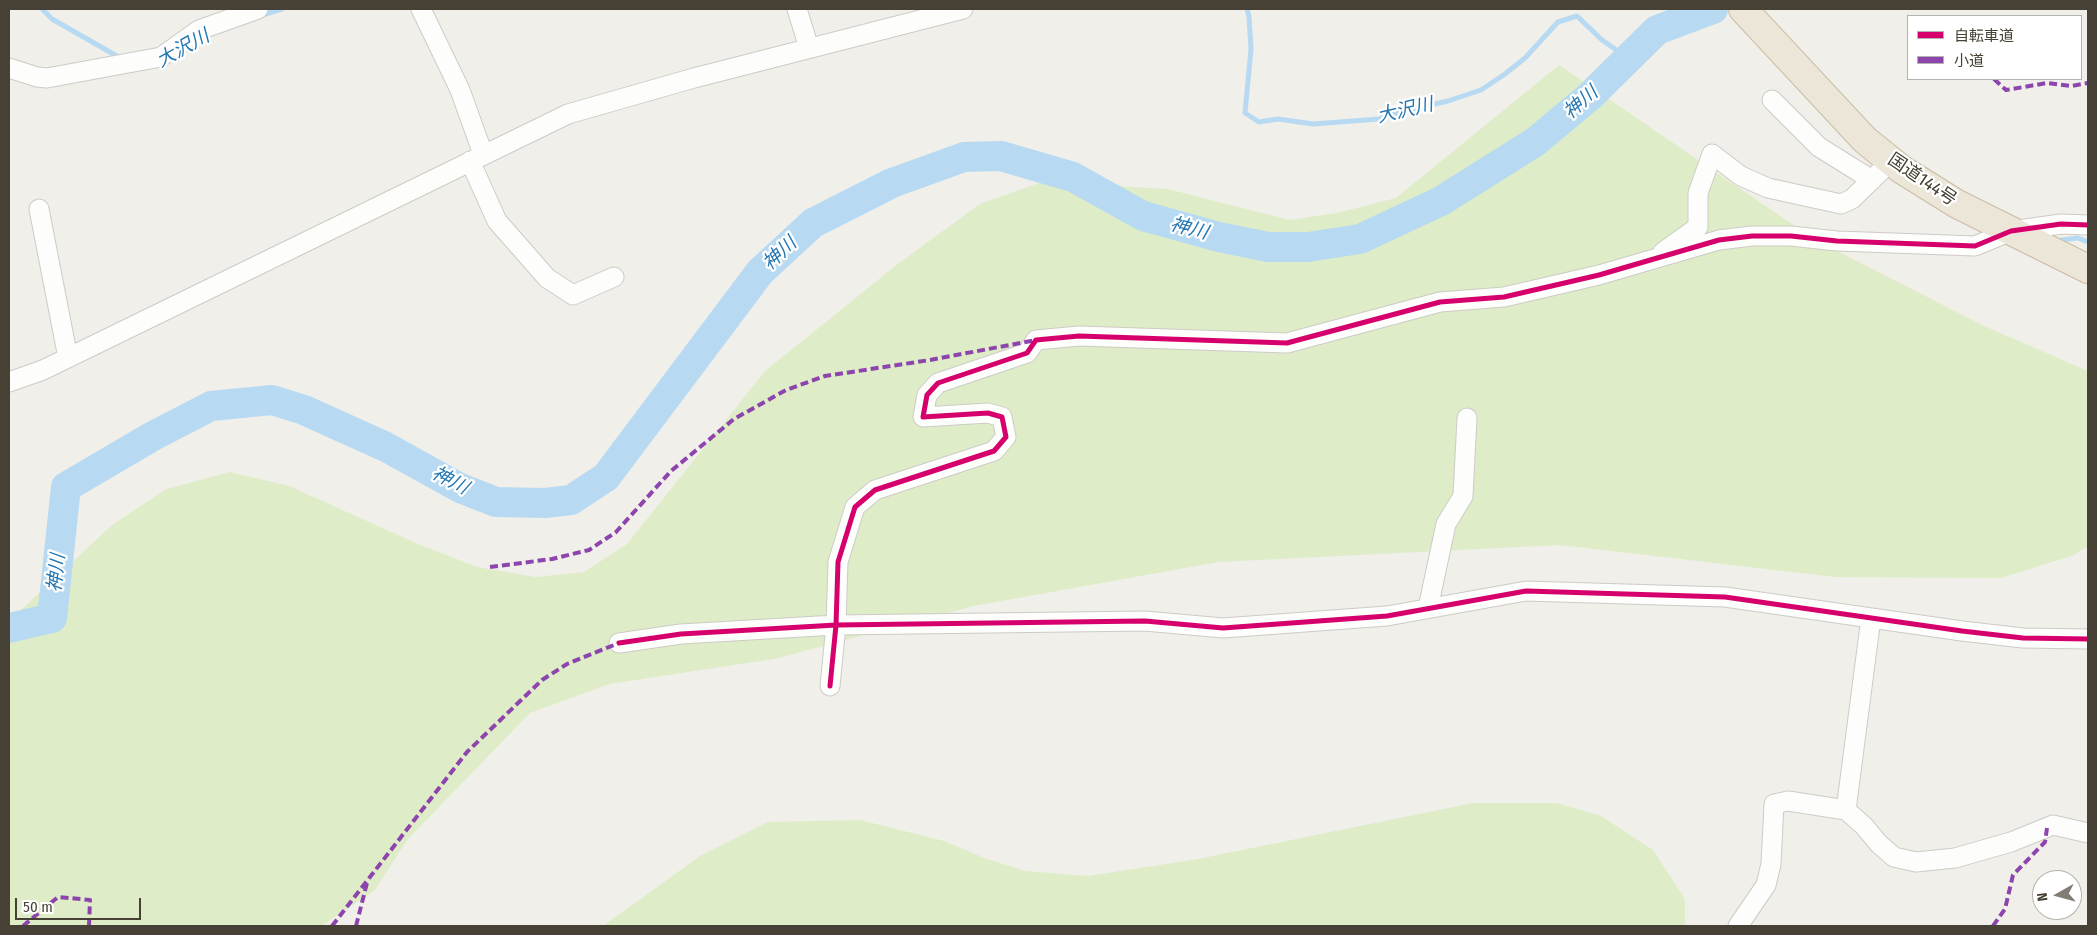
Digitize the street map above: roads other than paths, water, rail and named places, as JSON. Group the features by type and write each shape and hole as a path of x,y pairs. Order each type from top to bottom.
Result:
{"highway":[{"name":"国道144号","path":"1742,9 1783,55 1865,140 1891,161 1957,204 2088,269"}],"street":[{"path":"9,68 47,78 161,57 199,30 258,9"},
{"path":"421,9 460,90 476,158 497,221 547,278 573,295 614,277"},
{"path":"797,9 809,48"},
{"path":"9,382 43,370 568,114 694,78 957,10"},
{"path":"1772,100 1819,147 1872,180"},
{"path":"1650,262 1698,227 1698,193 1712,154 1741,176 1768,188 1841,204 1852,199 1891,161"},
{"path":"39,209 68,358"},
{"path":"830,686 836,624 838,562 855,507 875,490 994,451 1006,437 1002,417 988,413 923,417 927,394 938,384 1027,352 1036,340 1080,336 1287,343 1440,302 1504,297 1599,276 1719,240 1752,236 1791,236 1837,241 1975,246 2011,232 2061,224 2088,225"},
{"path":"1428,608 1446,524 1463,496 1467,418"},
{"path":"618,643 681,634 836,624 1145,621 1223,628 1387,616 1526,591 1724,596 2023,638 2088,639"},
{"path":"1846,810 1871,618"},
{"path":"1738,926 1766,885 1771,864 1774,804 1788,801 1846,810 1894,857 1916,862 1954,858 2011,842 2053,825 2088,833"}],"waterway":[{"name":"大沢川","path":"42,9 52,19 122,59"},
{"name":"大沢川","path":"259,16 282,9"},
{"name":"大沢川","path":"1247,9 1251,49 1245,113 1259,122 1278,119 1313,124 1379,119 1448,101 1481,90 1525,58 1558,22 1577,16 1602,40 1628,58"},
{"name":"神川","path":"9,628 52,618 66,487 153,436 211,406 272,400 304,410 386,447 460,488 496,502 545,503 571,500 606,477 760,272 813,223 892,183 964,157 1001,156 1073,177 1143,216 1219,237 1268,247 1308,247 1360,239 1441,201 1535,142 1590,96 1657,30 1713,9"},
{"path":"2062,240 2078,238 2088,242"}]}
